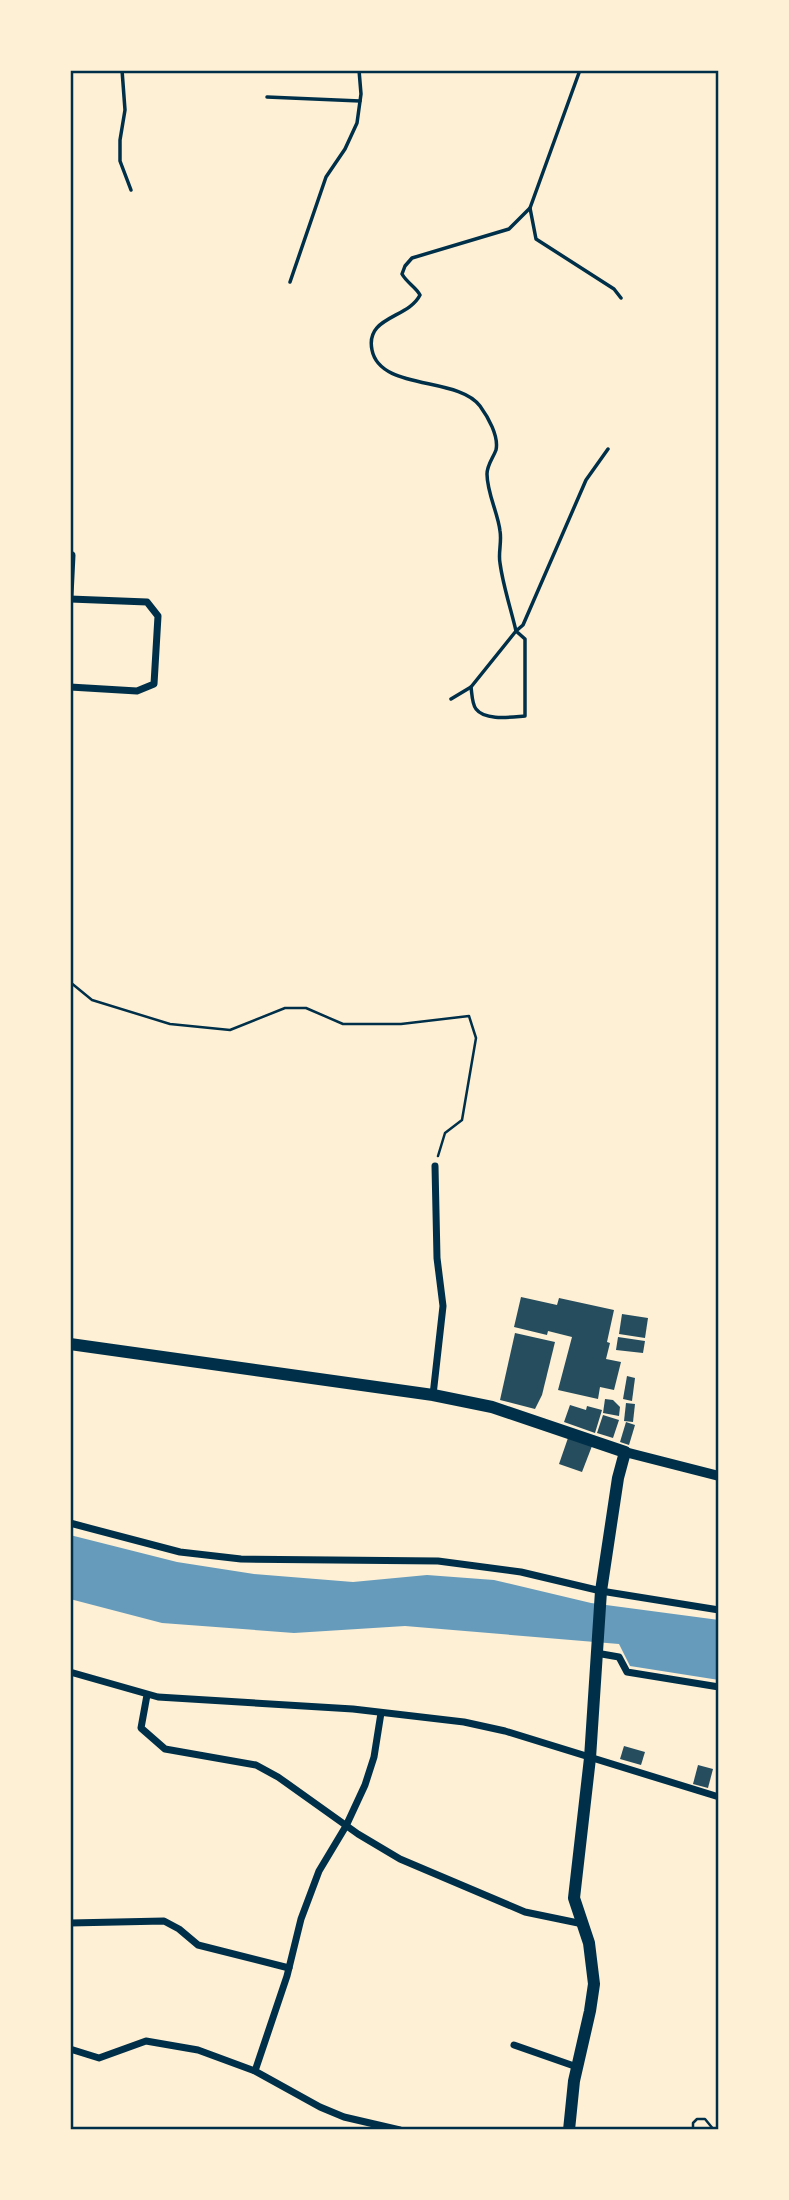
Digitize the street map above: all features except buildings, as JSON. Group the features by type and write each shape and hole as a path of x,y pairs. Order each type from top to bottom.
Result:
{"main road":[{"path":"70,1344 433,1395 492,1408 625,1452 719,1476"},
{"path":"569,2130 577,2067 594,1984 589,1943 574,1898 590,1758 601,1595 618,1478 625,1452"}],"street":[{"path":"70,554 70,597 148,602 158,616 154,684 137,691 70,687"},
{"path":"433,1395 443,1306 437,1258 435,1166"},
{"path":"70,1523 180,1552 241,1559 439,1561 522,1572 601,1595 719,1610"},
{"path":"597,1648 619,1657 627,1672 719,1687"},
{"path":"70,1672 147,1695 464,1722 505,1731 719,1797"},
{"path":"147,1695 141,1728 165,1749 256,1765 400,1859 525,1912 583,1924"},
{"path":"255,2071 319,1871 346,1826 365,1785 374,1757 381,1713"},
{"path":"70,1923 163,1921 179,1928 198,1945 289,1968"},
{"path":"70,2049 99,2058 146,2041 198,2050 255,2071 332,2112 400,2130"},
{"path":"514,2045 577,2067"}],"lane":[{"path":"122,70 125,110 120,160 131,190"},
{"path":"290,282 326,177 345,149 357,123 360,101 359,70"},
{"path":"471,687 474,708 483,715 525,716 525,639 516,631 499,562 500,532 487,474 496,448 494,430 479,404 468,394 382,369 372,352 372,335 379,323 416,303 420,295 418,290 406,282 402,274 412,258 509,229 530,208 580,70"},
{"path":"267,97 360,101"},
{"path":"530,208 536,239 614,289 621,298"},
{"path":"451,699 471,687 523,625 586,480 608,449"}],"path":[{"path":"70,982 92,1000 170,1024 230,1030 285,1008 306,1008 343,1024 401,1024 469,1016 476,1038 463,1120 445,1133 435,1166"},
{"path":"693,2130 693,2123 698,2119 705,2119 714,2130"}],"water":[{"path":"70,1535 177,1562 254,1574 353,1582 427,1575 494,1580 591,1603 719,1620 719,1680 630,1666 619,1644 405,1626 294,1633 162,1623 70,1599"}]}
